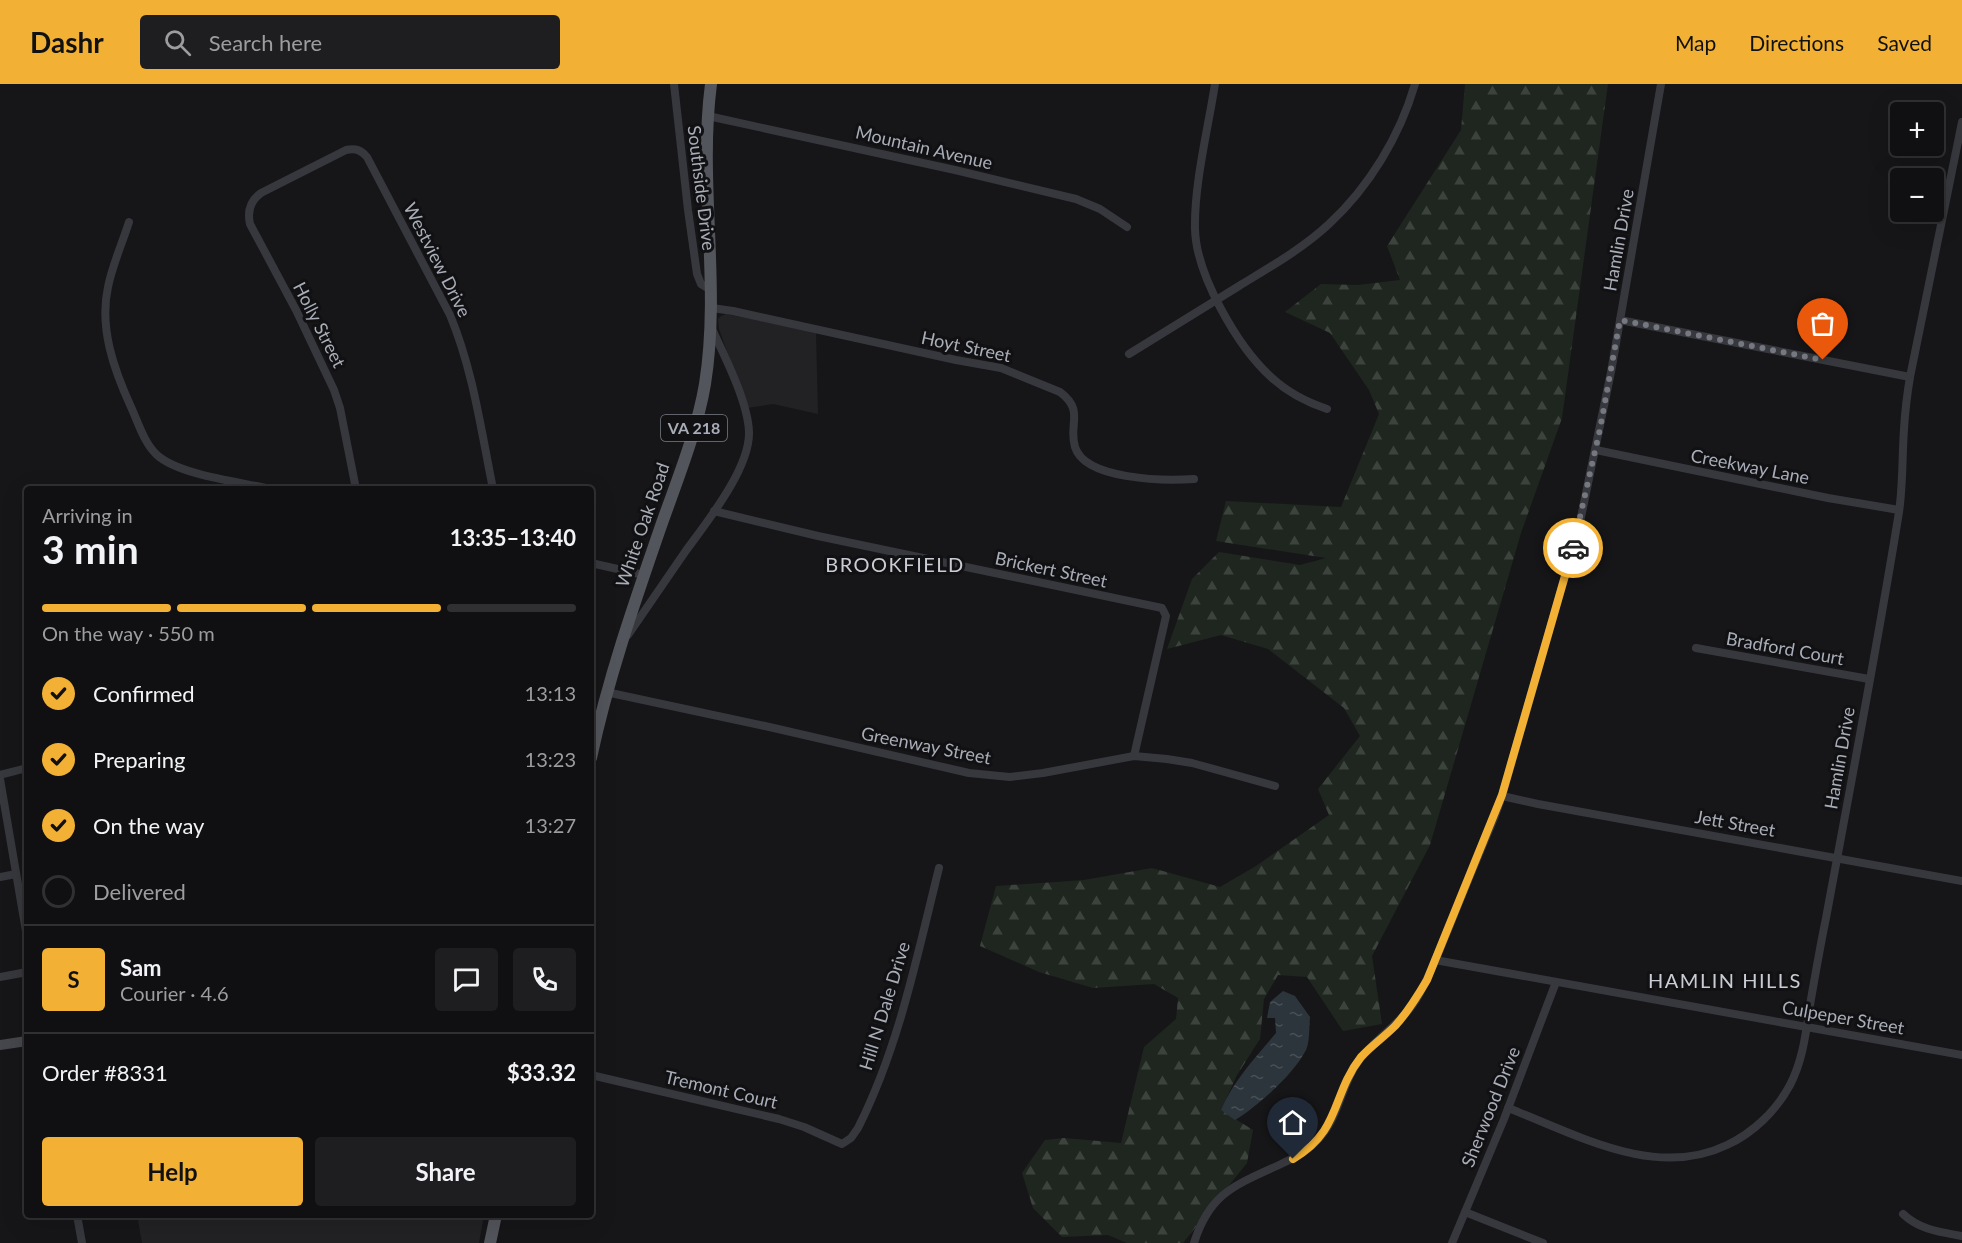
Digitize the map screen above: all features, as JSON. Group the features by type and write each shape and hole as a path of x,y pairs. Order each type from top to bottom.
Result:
{"main road":[{"name":"White Oak Road","path":"594,745 615,663 700,406 710,351 712,308 706,144 711,84"},
{"path":"488,1243 495,1218"}],"street":[{"name":"Southside Drive","path":"674,84 697,274 701,284 711,290"},
{"path":"1215,84 1195,216 1195,232 1201,262 1217,299 1248,352 1285,388 1300,398 1327,409"},
{"path":"1129,354 1285,258 1329,224 1348,205 1373,172 1391,141 1415,84"},
{"name":"Hamlin Drive","path":"1194,1243 1203,1218 1218,1198 1237,1185 1304,1152 1323,1134 1330,1124 1356,1065 1363,1055 1410,1009 1427,980 1502,795 1576,536 1596,450 1661,84"},
{"name":"Mountain Avenue","path":"708,116 1076,199 1094,206 1127,227"},
{"name":"Hamlin Drive","path":"1508,1108 1636,1155 1665,1159 1698,1156 1727,1145 1755,1127 1773,1111 1797,1070 1807,1027 1899,510 1905,413 1910,378 1962,122"},
{"name":"Westview Drive","path":"269,189 346,150 358,150 367,157 450,315 459,338 467,362 492,486"},
{"name":"Holly Street","path":"269,189 252,202 248,213 250,224 296,310 334,390 340,408 355,486"},
{"path":"129,222 108,287 107,327 109,345 120,382 148,442 157,454 185,470 257,486"},
{"name":"Hoyt Street","path":"712,308 1013,372 1067,397 1075,411 1074,445 1087,463 1114,473 1155,480 1194,479"},
{"path":"1620,320 1910,378"},
{"path":"615,663 633,627 714,511 741,465 747,447 749,432 738,391 712,328"},
{"name":"Creekway Lane","path":"1596,450 1819,496 1899,510"},
{"name":"Brickert Street","path":"714,511 818,536 1162,608 1166,616 1134,756"},
{"path":"594,564 644,575"},
{"name":"Bradford Court","path":"1696,648 1869,679"},
{"name":"Greenway Street","path":"606,692 969,773 1010,777 1134,756 1191,763 1275,786"},
{"path":"24,769 0,777 24,920"},
{"name":"Jett Street","path":"1502,795 1549,806 1962,881"},
{"name":"Hill N Dale Drive","path":"842,1144 851,1138 858,1128 885,1061 909,987 939,868"},
{"path":"0,876 16,874"},
{"name":"Culpeper Street","path":"1435,960 1962,1056"},
{"path":"0,977 24,973"},
{"name":"Sherwood Drive","path":"1452,1243 1557,982"},
{"path":"0,1045 24,1041"},
{"name":"Tremont Court","path":"594,1076 779,1119 842,1144"},
{"path":"1465,1212 1543,1243"},
{"path":"1903,1214 1918,1226 1962,1236"},
{"path":"78,1218 82,1243"}],"shaded area":[{"path":"726,314 816,332 818,414 773,404 747,408 719,329 718,319"},
{"path":"138,1218 483,1218 479,1243 142,1243"}],"green space":[{"path":"1465,84 1608,84 1562,418 1521,533 1430,845 1372,956 1382,1024 1343,1031 1307,977 1278,975 1264,999 1260,1039 1237,1075 1221,1110 1253,1130 1247,1163 1183,1243 1127,1243 1108,1235 1062,1237 1033,1208 1022,1173 1045,1140 1064,1138 1121,1143 1144,1047 1176,1019 1178,998 1154,984 1093,988 1039,972 980,946 996,886 1084,880 1152,868 1220,887 1256,866 1329,815 1318,789 1360,736 1344,708 1268,649 1221,635 1167,649 1192,579 1219,552 1300,565 1326,558 1216,541 1226,501 1341,507 1379,414 1369,390 1330,333 1285,312 1321,284 1358,285 1400,280 1387,246 1461,130"}],"water":[{"path":"1283,991 1295,996 1310,1017 1306,1050 1275,1089 1235,1120 1221,1110 1238,1079 1276,1033 1275,1018 1267,1018 1270,1002"}],"way so far":[{"path":"1573,548 1600,429 1620,320 1823,360"}],"district":[{"name":"BROOKFIELD","path":"895,565"},
{"name":"HAMLIN HILLS","path":"1725,981"}],"route":[{"path":"1293,1159 1314,1144 1323,1134 1330,1124 1356,1065 1363,1055 1410,1009 1427,980 1495,816 1573,548"}]}
